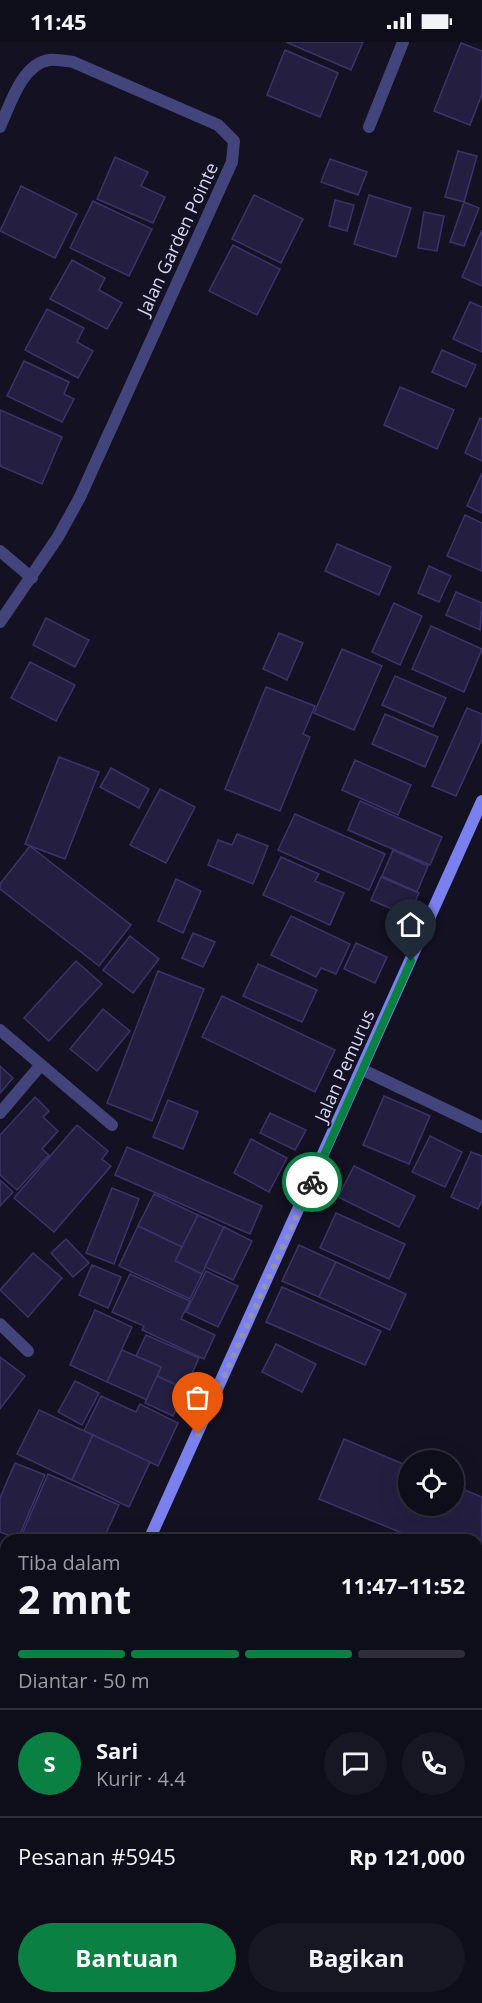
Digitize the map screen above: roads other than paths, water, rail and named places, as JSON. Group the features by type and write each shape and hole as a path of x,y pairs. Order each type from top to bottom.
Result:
{"street":[{"path":"369,127 403,42"},
{"name":"Jalan Garden Pointe","path":"0,127 14,95 31,69 49,60 73,62 84,66 218,125 234,141 232,162 80,497 32,578 0,622"},
{"path":"0,550 32,578"},
{"name":"Jalan Pemurus","path":"152,1534 481,806"},
{"path":"0,1030 112,1125"},
{"path":"0,1113 40,1066"},
{"path":"363,1070 482,1127"},
{"path":"0,1324 28,1351"}]}
